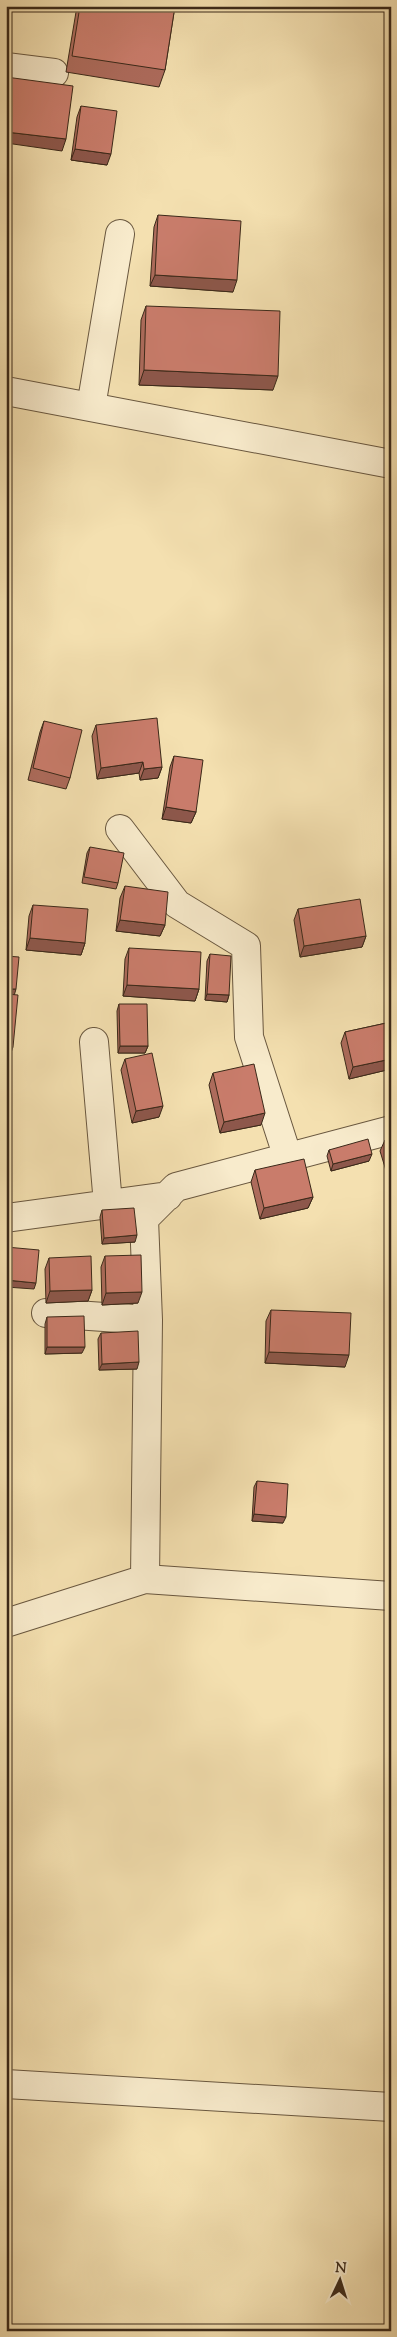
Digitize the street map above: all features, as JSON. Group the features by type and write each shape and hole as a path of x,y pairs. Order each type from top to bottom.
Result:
{"street":[{"path":"6,66 54,73"},
{"path":"91,407 120,234"},
{"path":"6,391 391,464"},
{"path":"120,829 177,904 246,946 249,1037 288,1158"},
{"path":"94,1042 108,1204"},
{"path":"145,1579 148,1320 144,1219 176,1188 391,1130"},
{"path":"6,1218 168,1196"},
{"path":"46,1313 148,1320"},
{"path":"6,1623 145,1579 391,1596"},
{"path":"6,2084 391,2106"}],"building":[{"path":"80,6 175,6 165,70 72,56"},
{"path":"6,77 73,86 66,139 6,132"},
{"path":"81,106 117,111 111,154 75,149"},
{"path":"158,215 241,221 237,280 155,275"},
{"path":"146,306 280,311 278,376 144,370"},
{"path":"157,718 162,767 144,769 143,762 101,768 96,725"},
{"path":"44,721 82,730 70,778 33,768"},
{"path":"174,756 203,760 196,812 166,807"},
{"path":"90,847 124,853 118,883 84,877"},
{"path":"125,886 168,892 165,925 120,920"},
{"path":"360,899 366,936 304,946 298,909"},
{"path":"33,905 88,909 85,943 30,938"},
{"path":"129,948 201,952 199,989 127,985"},
{"path":"210,954 231,956 229,995 207,994"},
{"path":"6,956 19,957 16,989 6,989"},
{"path":"6,994 18,995 13,1047 6,1047"},
{"path":"119,1004 147,1004 148,1046 120,1046"},
{"path":"391,1022 391,1059 353,1067 345,1032"},
{"path":"152,1053 163,1106 136,1111 125,1059"},
{"path":"254,1064 265,1113 224,1122 213,1073"},
{"path":"391,1138 391,1162 385,1140"},
{"path":"368,1139 372,1154 333,1164 329,1150"},
{"path":"304,1159 313,1197 264,1208 255,1170"},
{"path":"134,1208 137,1235 104,1238 102,1210"},
{"path":"6,1247 39,1250 36,1283 6,1280"},
{"path":"141,1255 142,1292 106,1293 105,1256"},
{"path":"91,1256 92,1290 50,1291 49,1258"},
{"path":"271,1310 351,1313 349,1355 269,1352"},
{"path":"84,1316 85,1347 47,1347 47,1317"},
{"path":"138,1331 139,1362 102,1364 101,1333"},
{"path":"257,1481 288,1484 286,1517 254,1514"}]}
